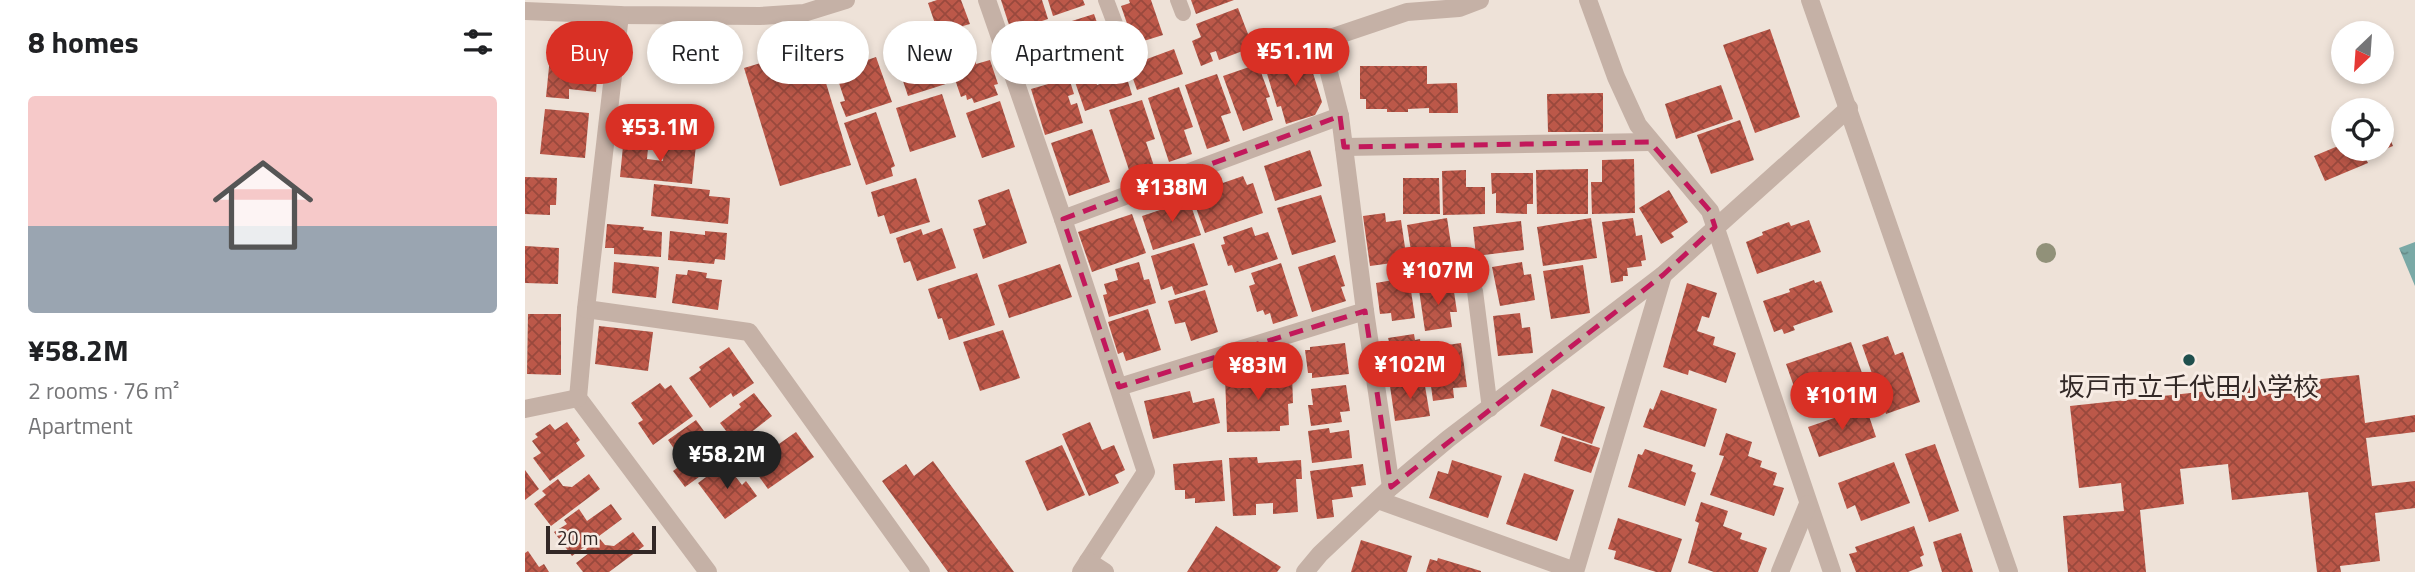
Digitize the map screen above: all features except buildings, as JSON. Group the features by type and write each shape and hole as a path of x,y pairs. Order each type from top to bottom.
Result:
{"street":[{"path":"525,11 760,16 804,13 846,0"},
{"path":"988,0 1146,471 1084,567 1105,572"},
{"path":"1384,493 1365,311 1340,116 1321,41 1407,12 1459,8 1480,0"},
{"path":"1588,0 1616,77 1638,125 1710,211 1832,572"},
{"path":"1809,0 1849,108 2009,572"},
{"path":"620,15 578,398 708,572"},
{"path":"1305,572 1320,554 1384,493 1448,439 1663,275 1849,108"},
{"path":"1063,219 1340,116"},
{"path":"1344,147 1650,142"},
{"path":"1384,493 1575,572 1663,275"},
{"path":"586,309 749,332 921,572"},
{"path":"1119,387 1365,311"},
{"path":"525,410 578,398"},
{"path":"1780,572 1808,504"}],"lane":[{"path":"1106,0 1114,21"},
{"path":"1475,291 1490,409"}],"highlighted area":[{"path":"1340,116 1344,147 1650,142 1710,211 1715,227 1663,275 1391,487 1365,311 1119,387 1063,219"}],"water":[{"path":"2415,242 2415,286 2399,248"}],"place":[{"name":"坂戸市立千代田小学校","path":"2189,360"}]}
